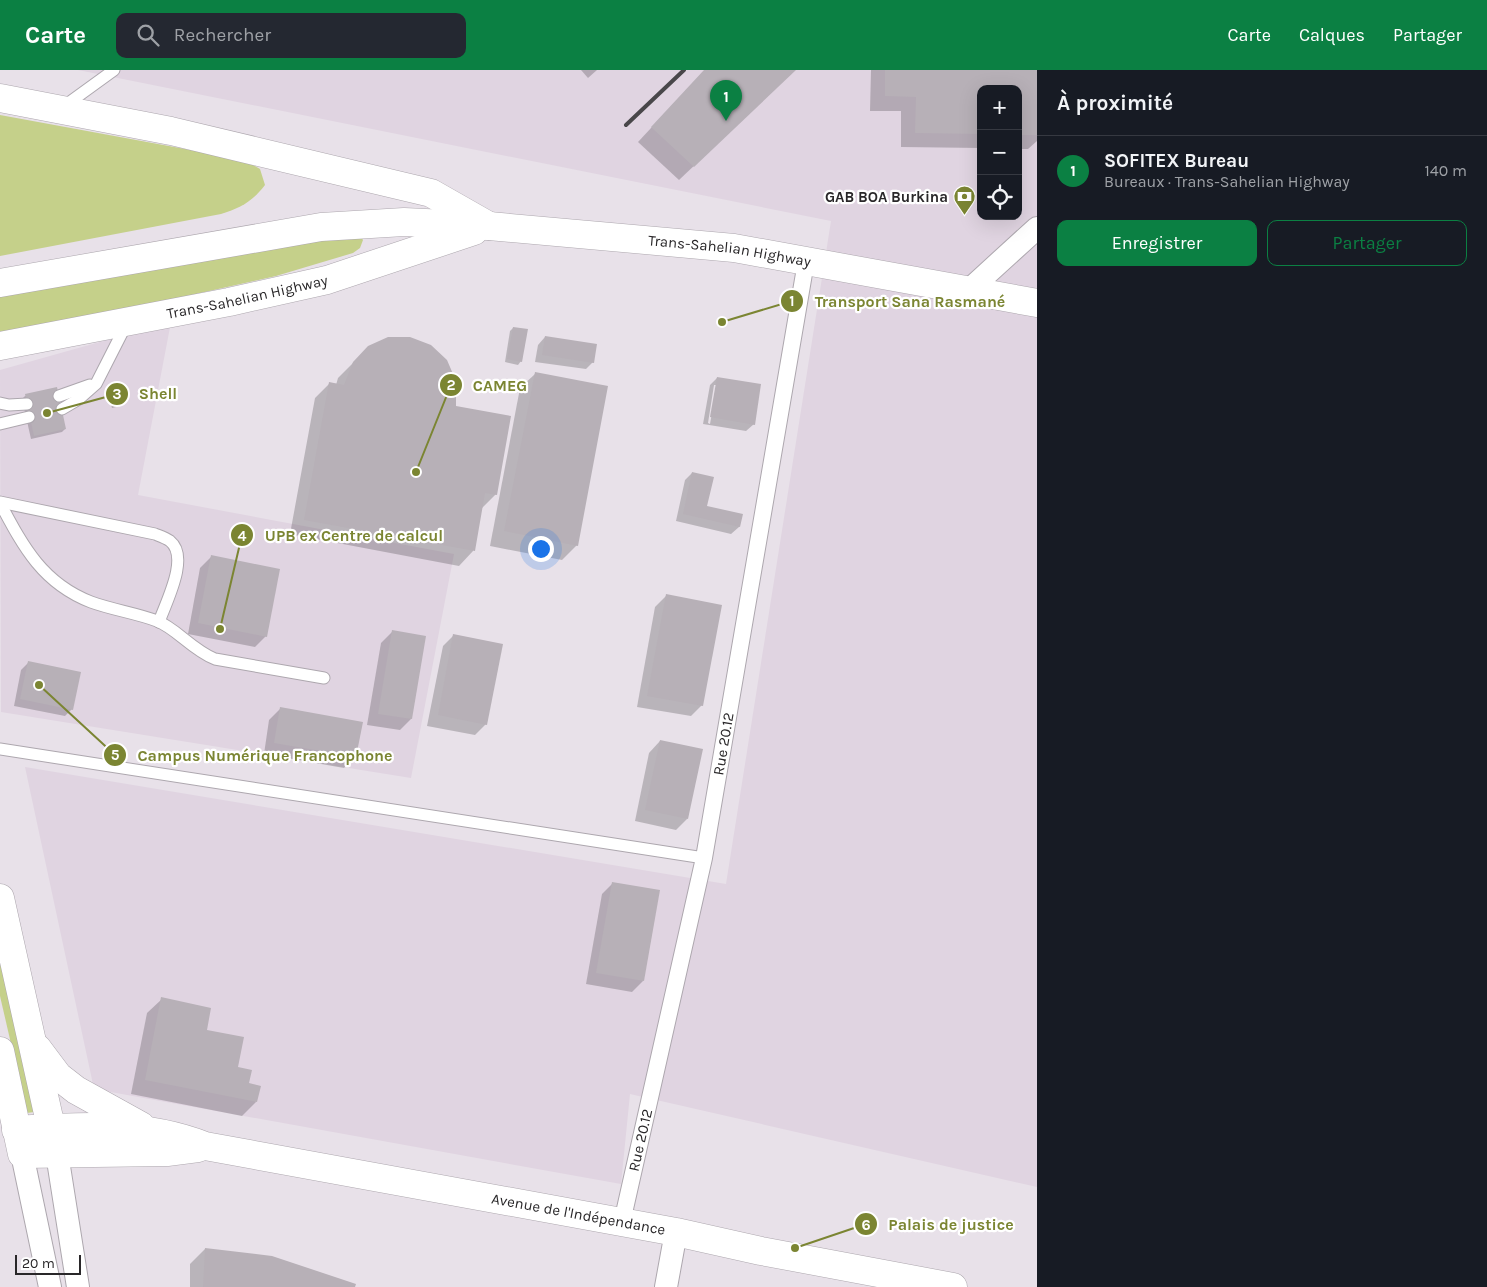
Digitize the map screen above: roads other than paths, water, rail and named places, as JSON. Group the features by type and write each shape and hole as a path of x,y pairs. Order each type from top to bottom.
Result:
{"main road":[{"path":"0,98 171,131 431,193 489,226"},
{"name":"Trans-Sahelian Highway","path":"0,283 321,227 404,222 489,226 734,248 1037,303"},
{"name":"Trans-Sahelian Highway","path":"0,346 128,322 327,280 489,226"},
{"path":"0,898 55,1141 147,1129"},
{"path":"31,1039 58,1076 76,1090 147,1129"},
{"path":"0,1051 19,1142"},
{"name":"Avenue de l'Indépendance","path":"147,1129 180,1136 204,1146 676,1232 761,1251 952,1287"},
{"name":"Avenue de l'Indépendance","path":"19,1142 55,1141 185,1151 204,1146"}],"street":[{"path":"968,291 1037,228"},
{"name":"Rue 20.12","path":"622,1222 704,858 806,262"},
{"path":"55,1141 78,1287"},
{"path":"19,1142 50,1287"},
{"path":"666,1287 676,1232"}],"lane":[{"path":"60,109 114,70"},
{"path":"62,409 79,399 96,384 104,365 128,322"},
{"path":"59,396 96,384"},
{"path":"0,402 9,405 27,404"},
{"path":"0,424 29,417"},
{"path":"0,503 155,534 170,541 178,552 178,568 159,622"},
{"path":"0,503 24,549 53,579 70,592 91,602 159,622 196,650 215,659 324,678"},
{"path":"0,749 704,858"}],"railway":[{"path":"626,125 684,70"}],"place":[{"name":"SOFITEX Bureau","path":"726,121"},
{"name":"GAB BOA Burkina","path":"964,216"},
{"name":"Transport Sana Rasmané","path":"722,322"},
{"name":"Shell","path":"47,413"},
{"name":"CAMEG","path":"416,472"},
{"name":"UPB ex Centre de calcul","path":"220,629"},
{"name":"Campus Numérique Francophone","path":"39,685"},
{"name":"Palais de justice","path":"795,1248"}]}
